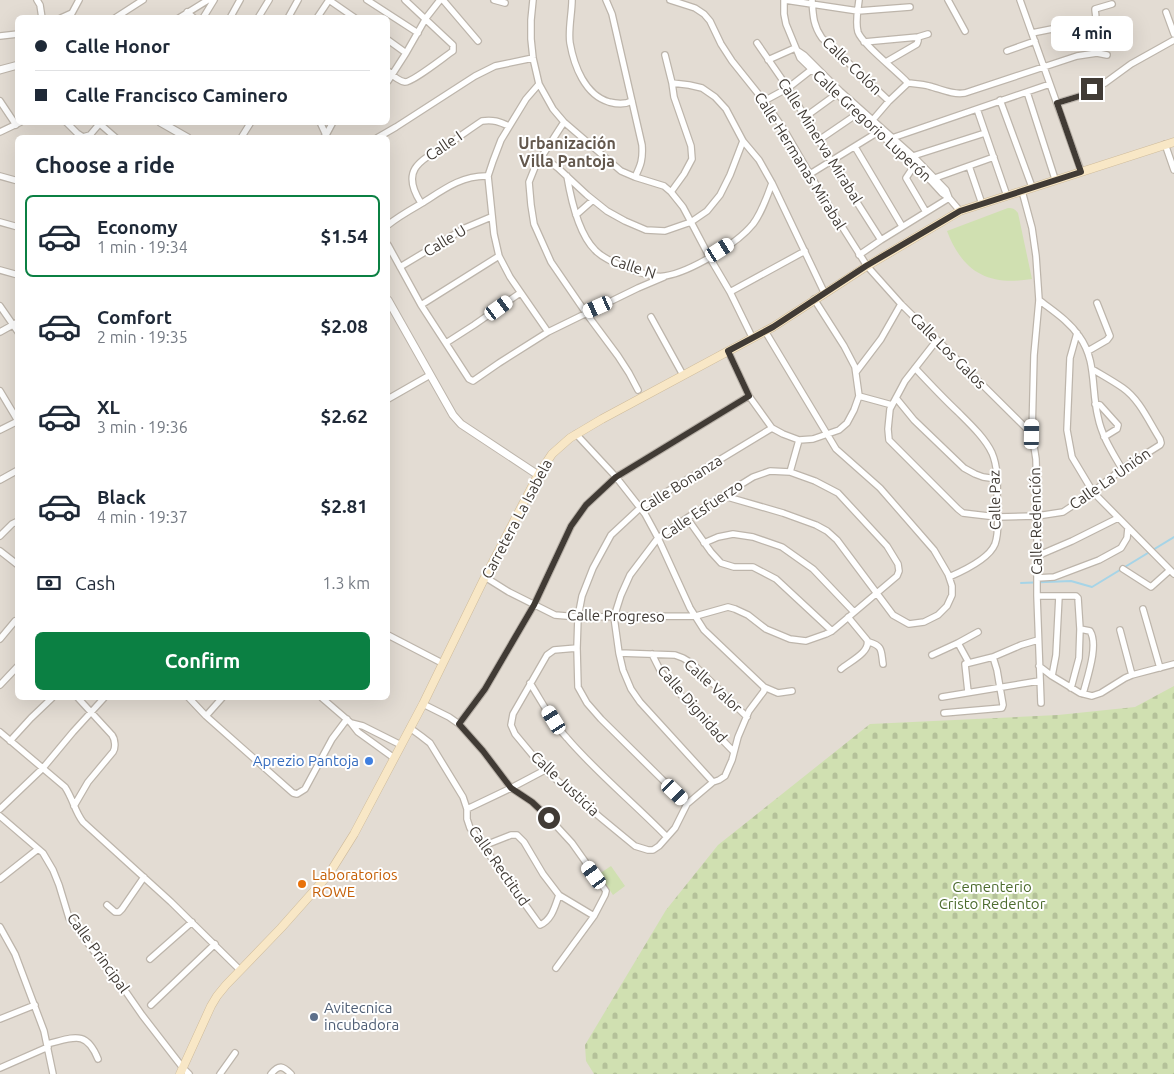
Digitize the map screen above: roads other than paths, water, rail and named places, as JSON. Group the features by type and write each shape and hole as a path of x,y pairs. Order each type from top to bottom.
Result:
{"main road":[{"name":"Carretera La Isabela","path":"184,1072 211,1006 226,985 329,874 354,834 423,704 538,474 552,454 576,434 773,327 824,292 960,211 1174,142"}],"street":[{"path":"37,0 42,15"},
{"path":"74,15 78,0"},
{"path":"120,15 143,0"},
{"path":"182,15 208,0"},
{"path":"204,15 214,0"},
{"path":"232,15 240,0"},
{"path":"260,15 269,0"},
{"path":"290,15 298,0"},
{"path":"318,15 329,0 351,15"},
{"path":"367,0 418,33"},
{"path":"406,0 426,18 453,45 453,51 411,80 402,82 390,73 406,53 426,18 441,0 478,41"},
{"path":"494,0 505,3"},
{"path":"533,0 531,20 533,58 539,84 553,109 564,122 621,170 635,177 664,186 671,192 683,207 730,292 752,337"},
{"path":"572,0 570,41 574,63 584,80 591,91 602,100 614,104 626,104 632,101"},
{"path":"606,0 612,14 637,120 643,156 642,163 635,177"},
{"name":"Calle Hermanas Mirabal","path":"670,0 695,8 710,21 732,61 783,128 866,266"},
{"path":"785,0 812,2 858,12 910,7"},
{"name":"Calle Gregorio Luperón","path":"785,0 784,14 786,24 800,58 913,156 946,190 949,198"},
{"path":"860,0 857,26 864,42 908,83 926,85 951,93 965,93 1078,56 1108,55"},
{"path":"948,0 965,31"},
{"path":"1020,0 1081,172"},
{"name":"Calle Colón","path":"812,2 814,22 822,38 889,101"},
{"path":"1032,33 1092,21 1095,19 1096,9 1112,4"},
{"path":"187,12 190,15"},
{"path":"1166,12 1174,34"},
{"path":"0,36 15,34"},
{"path":"864,42 918,38 928,34"},
{"path":"886,62 917,44 918,38"},
{"path":"1057,103 1080,96 1174,40"},
{"path":"390,41 406,53"},
{"path":"1007,51 1035,41"},
{"name":"Calle Minerva Mirabal","path":"758,43 788,88 881,240"},
{"path":"768,60 797,50"},
{"name":"Calle Gregorio Luperón","path":"797,50 804,55 838,92"},
{"path":"665,54 674,97 691,146 692,159 671,192"},
{"path":"383,135 475,76 496,66 533,58"},
{"path":"0,70 15,66"},
{"path":"764,101 788,88 812,70"},
{"path":"672,83 690,84 702,88 715,97 726,109 743,142 759,160 772,183 824,292"},
{"path":"871,121 908,83"},
{"path":"539,84 526,99 509,126 498,147 488,176 491,217 499,256 520,293 548,332"},
{"path":"892,138 1050,84"},
{"path":"805,117 838,92"},
{"path":"1027,92 1055,179"},
{"path":"1000,100 1032,188"},
{"path":"0,101 15,119"},
{"path":"976,109 1007,196"},
{"path":"819,140 860,112"},
{"name":"Calle I","path":"422,203 414,192 412,182 416,166 482,121 499,121 509,126"},
{"name":"Calle Gregorio Luperón","path":"871,121 878,132 949,198 960,211"},
{"path":"564,122 535,167 530,182 534,224 551,262 618,356 638,390"},
{"path":"0,132 17,125"},
{"path":"69,125 80,135"},
{"path":"90,135 99,125"},
{"path":"103,125 113,135"},
{"path":"165,125 183,135"},
{"path":"810,174 878,132"},
{"path":"913,156 985,132"},
{"path":"542,156 608,211 646,230 665,231 691,222 707,211 720,195 743,142"},
{"path":"1165,144 1174,170"},
{"path":"855,146 902,226"},
{"path":"935,178 994,157"},
{"path":"914,166 906,178 926,212"},
{"path":"969,166 982,204"},
{"path":"0,176 15,180"},
{"path":"390,224 449,186 464,179 488,176"},
{"name":"Calle N","path":"567,176 576,215 585,238 596,251 622,266 664,277 710,258 736,241 753,224 765,202 772,183"},
{"name":"Calle Redención","path":"1022,191 1032,228 1039,300 1034,355 1032,434 1036,458 1037,594 1041,703"},
{"path":"859,255 949,198"},
{"path":"576,215 593,200"},
{"name":"Calle U","path":"400,267 465,228 491,217"},
{"path":"0,222 15,226"},
{"path":"390,249 421,305 469,379 474,380 548,332 664,277"},
{"path":"730,292 805,251"},
{"path":"421,305 499,256"},
{"name":"Calle Los Galos","path":"866,266 901,304 1032,434"},
{"path":"0,270 15,273"},
{"path":"446,343 520,293"},
{"path":"728,351 749,396 772,428 799,440 813,439 839,430 847,423 859,396 856,372 844,346 814,300"},
{"path":"1039,300 1071,325 1088,351 1098,417 1104,437 1122,470"},
{"path":"1088,351 1108,340 1110,336 1097,303"},
{"path":"390,304 453,415 461,424 538,474"},
{"path":"856,372 881,339 901,304"},
{"path":"0,306 15,323 0,332"},
{"path":"652,317 683,375"},
{"path":"724,496 783,513 827,531 837,540 893,615 900,620 909,624 924,622 938,615 948,606 952,596 952,586 942,562 934,550 880,488 836,449 765,330"},
{"path":"1078,334 1070,358 1067,430 1072,457 1093,492 1172,572 1151,587 1123,569"},
{"name":"Calle La Unión","path":"937,340 905,381 890,409 889,440 963,513 998,517 1037,516 1063,512 1160,445 1161,443 1133,398 1124,388 1092,369"},
{"name":"Calle Paz","path":"915,368 985,442 996,466 998,517 994,544 991,551 968,568 949,577"},
{"path":"390,395 430,375"},
{"path":"0,391 15,416"},
{"path":"459,724 485,689 534,605 571,526 586,505 616,477 749,396"},
{"path":"859,396 892,405"},
{"path":"896,398 914,420 964,468 984,477 997,479"},
{"path":"1095,404 1100,405 1118,425 1117,429 1104,437"},
{"path":"0,430 15,422"},
{"name":"Calle Bonanza","path":"688,804 601,719 587,703 578,687 578,617 582,596 611,535 640,508 772,428"},
{"path":"576,434 616,477 645,514 690,608 704,630 764,687 778,693 792,691"},
{"path":"790,472 799,440"},
{"name":"Calle Esfuerzo","path":"713,782 631,690 619,653 614,617 621,595 630,574 658,538 753,477 770,471 790,472 815,481 838,493 887,546 898,564 899,571"},
{"path":"0,480 15,472"},
{"path":"687,518 704,543 721,563 734,567 753,567 776,579 832,631"},
{"path":"1037,556 1118,518"},
{"path":"0,536 15,522"},
{"path":"1037,580 1054,577 1099,560 1121,548 1127,538 1128,528"},
{"path":"704,543 718,537 733,534 753,537 782,547 813,568 854,612"},
{"path":"0,551 15,563"},
{"name":"Calle Progreso","path":"485,577 509,592 555,615 578,617 696,616 728,607 735,608 748,615 766,629 790,639 806,641 832,631 897,576 899,571"},
{"path":"1037,594 1077,596 1080,629 1079,658 1072,688"},
{"path":"1052,676 1056,655 1058,596"},
{"path":"1143,609 1160,668"},
{"path":"848,617 869,642 876,644 882,651 883,664"},
{"path":"0,639 15,621"},
{"path":"1080,629 1090,631 1094,644 1083,694"},
{"path":"1120,630 1132,675"},
{"path":"932,655 978,632"},
{"path":"390,636 442,663"},
{"path":"968,692 964,665 1038,640"},
{"path":"841,668 865,651 869,642"},
{"path":"958,643 969,663"},
{"name":"Calle Justicia","path":"577,648 554,650 546,655 512,714 511,725 515,734 545,770 635,846 653,850 659,846 666,836"},
{"name":"Calle Valor","path":"619,653 675,655 683,658 693,664 747,717"},
{"name":"Calle Dignidad","path":"652,654 661,672 700,717 734,752"},
{"path":"944,713 1001,708 1003,705 1001,687 993,656"},
{"path":"1039,666 1072,688 1092,696 1101,693 1132,675 1174,664"},
{"path":"0,685 15,669"},
{"path":"942,697 1039,681"},
{"path":"530,683 566,737 666,836 675,828 688,804 713,782 725,776 749,711 764,690 764,687"},
{"path":"10,741 50,700"},
{"path":"74,806 88,782 115,749 114,736 80,700"},
{"path":"0,809 43,768 102,700"},
{"path":"191,700 289,791 297,794 305,789 332,739 349,721"},
{"path":"206,716 220,700"},
{"path":"324,700 349,721 358,732 394,758"},
{"path":"423,704 459,724 483,751 511,788 532,802 572,843 606,891 606,895 594,916 556,968"},
{"path":"349,721 364,726 401,745"},
{"name":"Calle Rectitud","path":"410,728 430,743 463,797 470,828 540,925 545,923 550,917 559,895"},
{"path":"0,732 66,787 78,817 192,922 240,970"},
{"path":"467,809 545,770"},
{"name":"Calle Principal","path":"0,816 43,853 53,870 69,918 117,979 184,1072"},
{"path":"484,846 511,835 517,835 524,842 543,874 559,895 594,916"},
{"path":"0,879 38,849"},
{"path":"106,905 115,912 119,912 144,877"},
{"path":"150,959 192,922"},
{"path":"0,927 15,954 35,1005 44,1030 53,1074"},
{"path":"0,942 6,938"},
{"path":"151,1005 214,944"},
{"path":"0,1019 35,1005"},
{"path":"0,1068 48,1046 80,1038 88,1042 98,1059"},
{"path":"220,1074 235,1053"},
{"path":"271,1074 276,1068 280,1067 284,1067 291,1074"}],"waterway":[{"path":"1021,583 1071,581 1092,587 1174,537"}],"place":[{"name":"Aprezio Pantoja","path":"369,761"},
{"name":"Laboratorios ROWE","path":"302,884"},
{"name":"Avitecnica incubadora","path":"314,1017"}],"district":[{"name":"Urbanización Villa Pantoja","path":"567,152"}],"park label":[{"name":"Cementerio Cristo Redentor","path":"992,896"}]}
